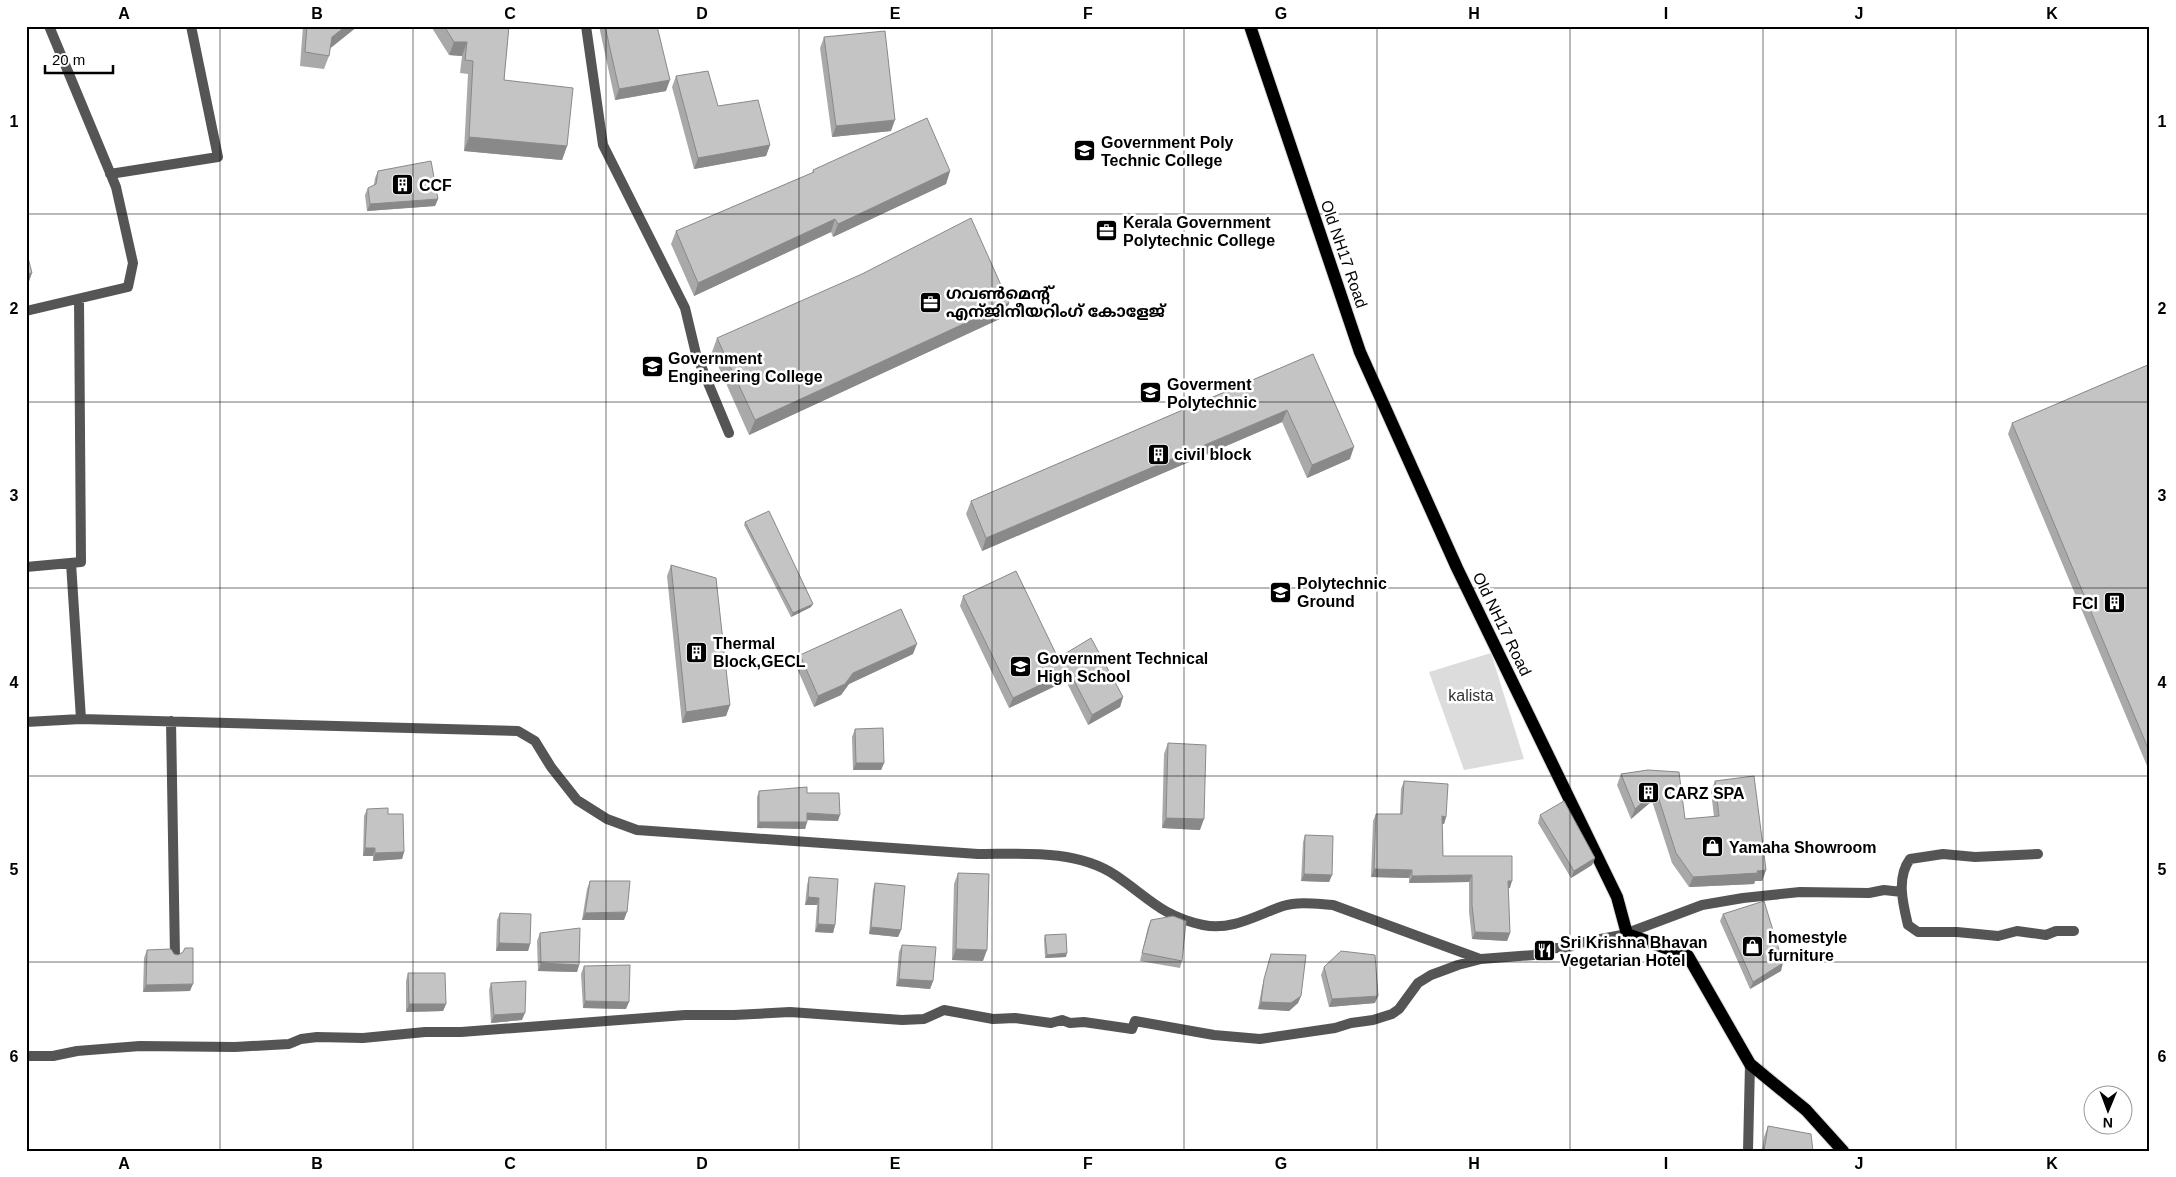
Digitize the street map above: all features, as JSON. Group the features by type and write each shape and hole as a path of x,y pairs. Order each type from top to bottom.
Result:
{"main road":[{"name":"Old NH17 Road","path":"1250,26 1360,352 1457,568 1617,898 1627,934"},
{"path":"1627,934 1688,956 1750,1064 1806,1110 1843,1151"}],"street":[{"path":"26,311 128,287 133,263 116,187 49,26"},
{"path":"110,174 218,157 192,26"},
{"path":"586,26 603,145 685,308 696,354 729,433"},
{"path":"26,567 81,562 79,299"},
{"path":"71,563 81,719"},
{"path":"26,722 81,719 518,731 535,741 551,767 577,800 607,819 637,830 978,854 1032,854 1083,860 1114,874 1169,914 1205,925 1231,926 1285,906 1311,903 1333,905 1481,960"},
{"path":"171,721 176,956"},
{"path":"2038,854 2013,853 1975,856 1943,854 1910,859 1904,867 1902,892 1904,912 1908,925 1918,932 1957,932 1998,936 2017,931 2046,934 2056,931 2074,931"},
{"path":"26,1056 53,1056 84,1050 140,1046 289,1044 301,1039 318,1037 363,1038 425,1032 446,1033 497,1028 532,1028 671,1015 734,1015 774,1012 902,1020 924,1019 944,1010 993,1019 1015,1018 1051,1023 1062,1020 1070,1023 1084,1022 1132,1029 1135,1021 1160,1026 1167,1025 1177,1030 1260,1039 1374,1020 1392,1014 1399,1009 1418,984 1428,976 1458,965 1481,960 1534,955 1547,949 1569,947 1579,943 1627,934 1702,905 1743,898 1800,892 1869,893 1884,890 1902,892"},
{"path":"1748,1151 1750,1064"}],"green space":[{"name":"kalista","path":"1491,653 1524,759 1464,770 1429,672"}],"building":[{"path":"307,26 346,26 332,37 329,56 305,52"},
{"path":"444,26 509,26 504,80 573,88 567,146 469,137 473,61 465,60 467,42 454,42"},
{"path":"605,26 657,26 670,80 619,89"},
{"path":"885,31 895,120 836,126 824,37"},
{"path":"708,71 718,106 758,100 770,145 698,158 676,76"},
{"path":"927,118 950,171 838,224 835,219 698,283 676,231 814,172 813,170"},
{"name":"CCF","path":"431,161 438,199 370,204 368,188 376,184 378,171"},
{"path":"971,218 1009,303 755,420 717,338 862,274"},
{"path":"26,250 32,273 26,274"},
{"path":"1313,354 1354,447 1312,465 1287,410 986,538 971,501"},
{"name":"FCI","path":"2150,364 2150,753 2012,423"},
{"path":"769,511 813,604 793,613 745,522"},
{"name":"Thermal Block,GECL","path":"671,565 716,578 730,705 686,712"},
{"path":"1016,571 1058,658 1091,638 1123,697 1092,715 1069,671 1013,698 963,596"},
{"path":"901,609 917,644 853,673 845,684 818,696 800,655"},
{"path":"883,728 884,763 856,763 855,729"},
{"path":"1168,743 1206,745 1204,819 1166,818"},
{"name":"Yamaha Showroom","path":"1648,770 1679,772 1685,819 1719,816 1715,781 1754,776 1766,870 1757,871 1758,873 1693,877 1676,853 1656,790 1635,809 1621,774"},
{"path":"1404,781 1448,784 1446,817 1442,816 1443,856 1512,856 1512,881 1508,881 1510,933 1475,932 1472,905 1472,875 1412,876 1412,870 1374,869 1376,814 1402,814"},
{"path":"807,787 807,793 839,793 840,815 807,813 807,822 759,822 759,791"},
{"path":"1564,801 1595,858 1574,871 1540,815"},
{"path":"388,808 388,814 403,814 404,852 375,853 375,848 365,848 367,809"},
{"path":"1305,835 1333,836 1332,875 1304,874"},
{"path":"958,873 989,874 987,950 956,949"},
{"path":"809,877 838,879 835,925 818,924 819,898 808,897"},
{"path":"590,881 630,881 627,912 585,913"},
{"path":"875,883 905,886 901,930 871,927"},
{"name":"homestyle furniture","path":"1764,901 1783,963 1753,982 1723,914"},
{"path":"500,913 531,914 530,944 499,943"},
{"path":"1173,916 1186,921 1182,961 1142,953 1151,920"},
{"path":"580,928 579,965 541,963 540,933"},
{"path":"1066,934 1067,953 1047,955 1045,935"},
{"path":"902,945 936,947 933,981 899,979"},
{"path":"185,948 193,948 193,984 146,985 147,950 171,949 174,954 178,955"},
{"path":"1341,951 1375,955 1378,996 1332,999 1324,967"},
{"path":"1271,954 1306,955 1301,996 1291,1003 1261,1002 1264,979"},
{"path":"630,965 629,1002 585,1001 584,966"},
{"path":"408,973 445,973 446,1004 409,1004"},
{"path":"526,981 525,1013 494,1015 491,983"},
{"path":"1768,1126 1811,1134 1813,1151 1764,1151"}],"place":[{"name":"Government Poly Technic College","path":"1085,151"},
{"name":"CCF","path":"403,185"},
{"name":"Kerala Government Polytechnic College","path":"1107,231"},
{"name":"ഗവൺമെന്റ് എന്ജിനീയറിംഗ് കോളേജ്","path":"930,302"},
{"name":"Government Engineering College","path":"652,367"},
{"name":"Goverment Polytechnic","path":"1151,393"},
{"name":"civil block","path":"1158,454"},
{"name":"Polytechnic Ground","path":"1281,592"},
{"name":"FCI","path":"2114,603"},
{"name":"Thermal Block,GECL","path":"697,652"},
{"name":"Government Technical High School","path":"1021,667"},
{"name":"CARZ SPA","path":"1648,793"},
{"name":"Yamaha Showroom","path":"1713,847"},
{"name":"homestyle furniture","path":"1752,946"},
{"name":"Sri Krishna Bhavan Vegetarian Hotel","path":"1544,951"}]}
